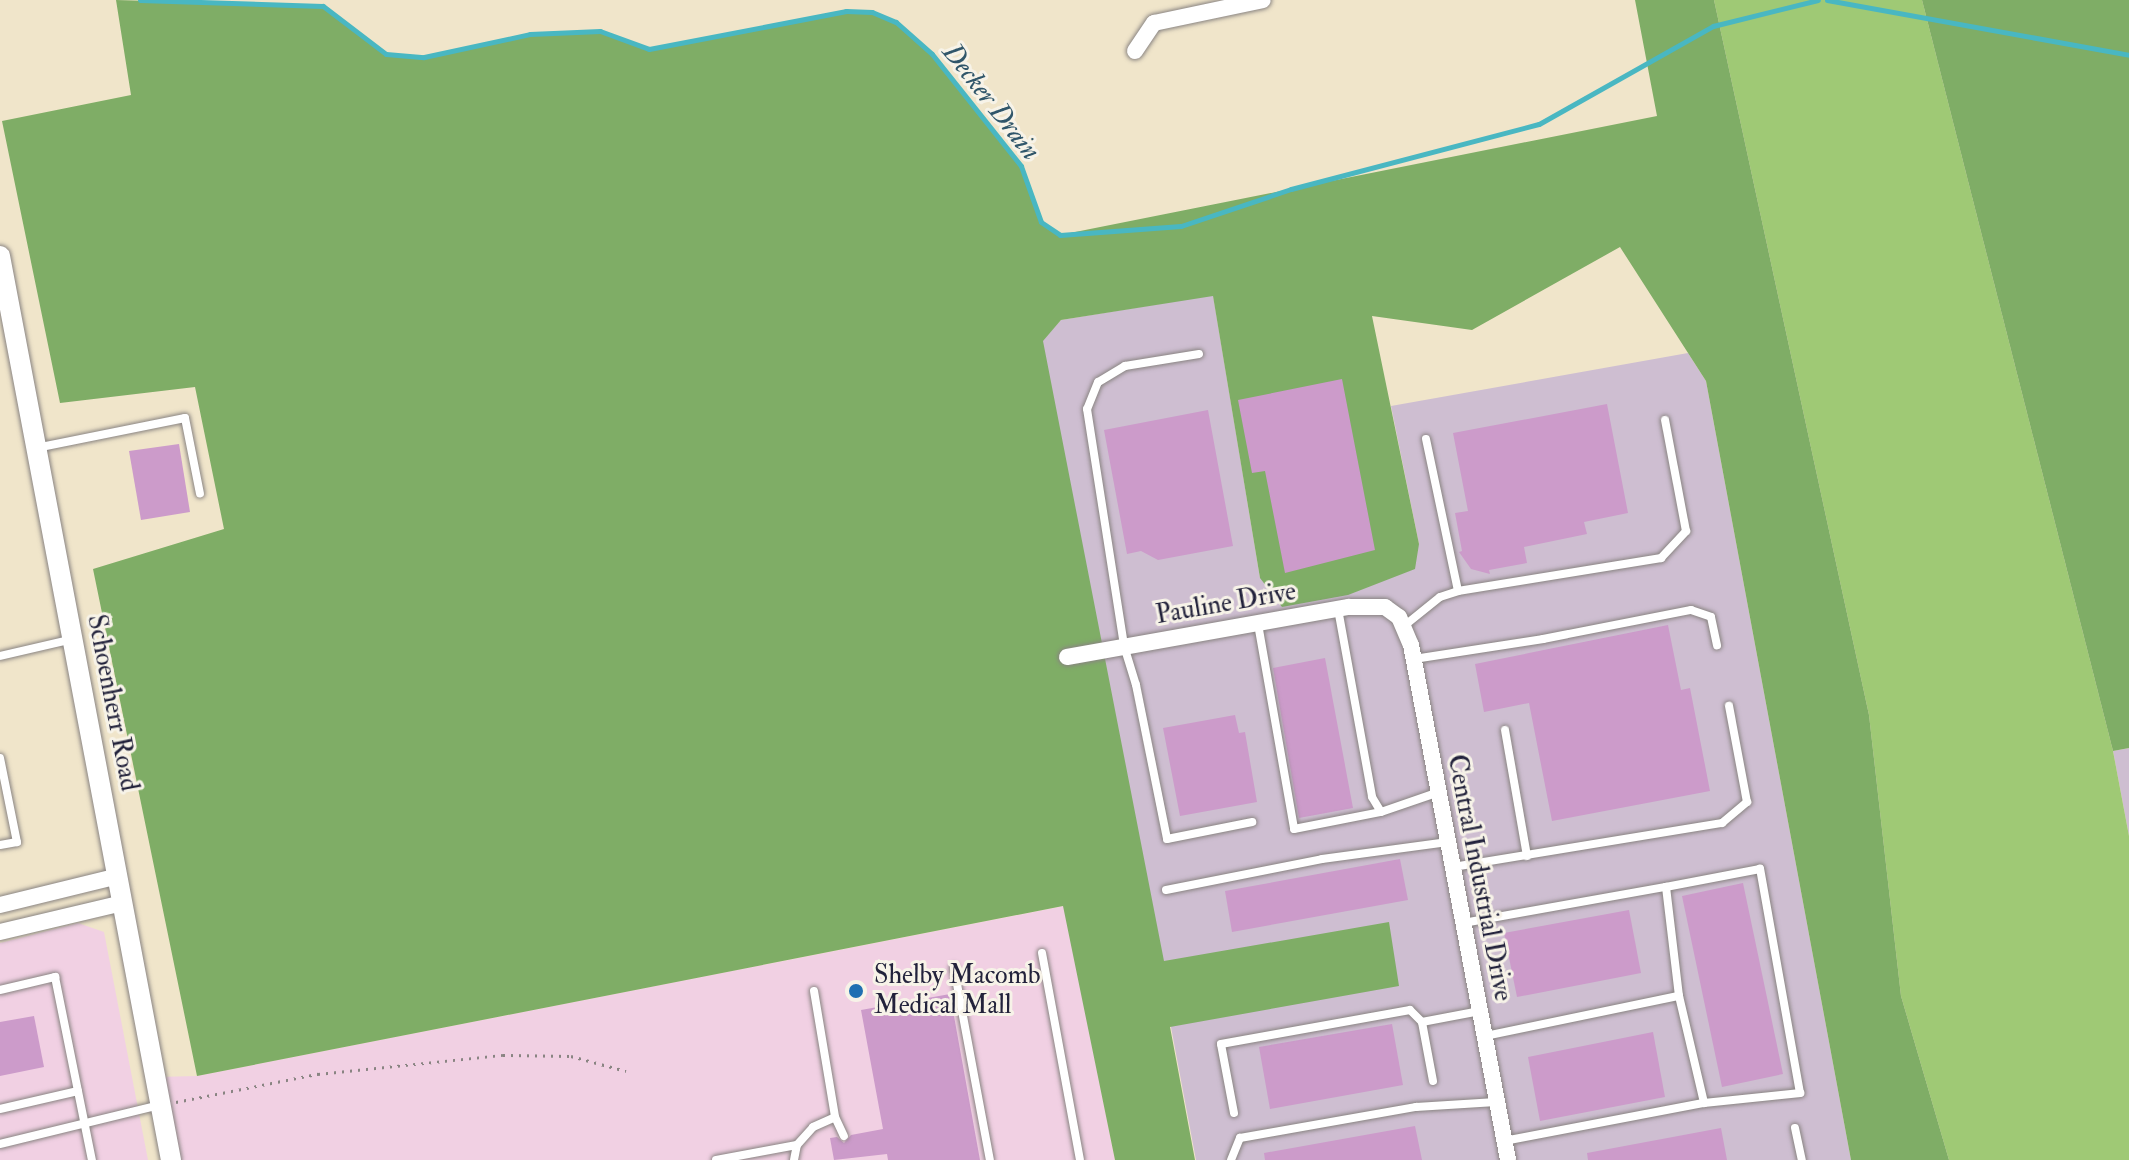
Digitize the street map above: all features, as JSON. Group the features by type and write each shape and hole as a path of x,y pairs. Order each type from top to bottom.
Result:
{"street":[{"path":"1135,51 1154,23 1263,0"},
{"name":"Schoenherr Road","path":"1,266 171,1160"},
{"name":"Pauline Drive","path":"1067,657 1338,609 1374,606 1393,610"},
{"name":"Central Industrial Drive","path":"1393,610 1404,626 1413,659 1508,1160"},
{"path":"0,905 118,876"},
{"path":"0,932 123,903"}],"lane":[{"path":"1199,354 1125,366 1098,382 1087,409 1124,646 1136,685 1167,839 1252,822"},
{"path":"36,449 185,418 200,494"},
{"path":"1404,626 1440,597 1458,591 1661,558 1686,531 1665,420"},
{"path":"1426,439 1458,591"},
{"path":"1338,609 1372,797 1381,812"},
{"path":"1413,659 1691,610 1711,617 1717,645"},
{"path":"1258,623 1294,829 1381,812 1439,792"},
{"path":"0,656 73,639"},
{"path":"1453,867 1722,823 1747,802 1729,706"},
{"path":"1505,730 1527,856"},
{"path":"0,758 17,842 0,845"},
{"path":"1166,890 1322,859 1448,842"},
{"path":"1463,923 1760,869 1800,1093 1704,1103 1504,1141"},
{"path":"1666,887 1679,996 1704,1103"},
{"path":"1042,953 1080,1160"},
{"path":"954,968 990,1160"},
{"path":"0,990 55,977 92,1160"},
{"path":"814,991 835,1117 844,1136"},
{"path":"1485,1036 1679,996"},
{"path":"1234,1113 1221,1044 1410,1010 1422,1022 1433,1081"},
{"path":"1422,1022 1480,1011"},
{"path":"0,1109 78,1091"},
{"path":"1231,1160 1240,1138 1416,1107 1497,1102"},
{"path":"0,1144 161,1105"},
{"path":"794,1160 797,1145 813,1127 835,1117"},
{"path":"1795,1128 1802,1160"},
{"path":"716,1160 797,1145"}],"path":[{"path":"161,1105 216,1097 318,1074 459,1058 571,1056 626,1071"}],"shaded area":[{"path":"1213,295 1260,578 1419,544 1391,406 1688,353 1706,381 1851,1160 1196,1160 1042,341 1061,320"},
{"path":"2129,748 2129,836 2113,751"},
{"name":"Shelby Macomb Medical Mall","path":"1064,906 1115,1160 173,1160 156,1077 197,1076"},
{"path":"78,923 104,932 148,1160 0,1160 0,943"}],"green space":[{"path":"116,0 323,6 386,54 424,57 530,34 600,31 649,49 846,11 872,12 896,22 932,54 1021,166 1041,222 1060,235 1657,116 1635,0 1714,0 1869,715 1901,996 1949,1160 1851,1160 1706,381 1620,247 1472,330 1372,316 1419,544 1415,569 1348,595 1282,607 1260,578 1213,296 1061,320 1043,341 1164,961 1389,922 1399,986 1170,1027 1195,1160 1115,1160 1063,906 197,1076 93,569 224,529 195,387 60,403 2,121 131,95"},
{"path":"1714,0 1922,0 2113,751 2129,836 2129,1160 1949,1160 1901,996 1869,715"},
{"path":"1922,0 2129,0 2129,748 2113,751"}],"building":[{"path":"1342,379 1375,550 1285,573 1265,471 1252,473 1238,400"},
{"path":"1607,404 1628,513 1584,522 1587,534 1524,547 1527,563 1489,570 1490,574 1471,569 1459,552 1462,551 1455,513 1468,511 1453,433"},
{"path":"1208,410 1233,546 1158,560 1141,551 1127,554 1104,430"},
{"path":"179,444 190,512 141,520 129,451"},
{"path":"1668,625 1681,690 1690,688 1710,791 1552,821 1529,703 1484,712 1475,664"},
{"path":"1325,658 1353,808 1299,818 1273,668"},
{"path":"1235,715 1239,733 1245,732 1257,802 1180,816 1163,728"},
{"path":"1400,859 1408,900 1232,932 1225,891"},
{"path":"1743,883 1783,1074 1722,1087 1682,896"},
{"path":"1629,910 1641,973 1517,997 1504,933"},
{"path":"950,994 980,1160 888,1160 887,1154 834,1160 830,1138 837,1137 844,1143 851,1135 883,1129 861,1010"},
{"path":"34,1016 44,1067 0,1076 0,1022"},
{"path":"1392,1024 1403,1085 1270,1109 1259,1047"},
{"path":"1653,1032 1665,1097 1540,1121 1528,1057"},
{"path":"1415,1126 1422,1160 1265,1160 1264,1153"},
{"path":"1721,1128 1727,1160 1588,1160 1587,1153"}],"waterway":[{"name":"Decker Drain","path":"140,0 323,6 386,54 424,57 530,34 600,31 649,49 846,11 872,12 896,22 932,54 1021,166 1041,222 1060,235 1181,226 1291,189 1539,124 1713,26 1818,0"},
{"name":"Decker Drain","path":"1827,0 2129,55"}],"place":[{"name":"Shelby Macomb Medical Mall","path":"856,991"}]}
